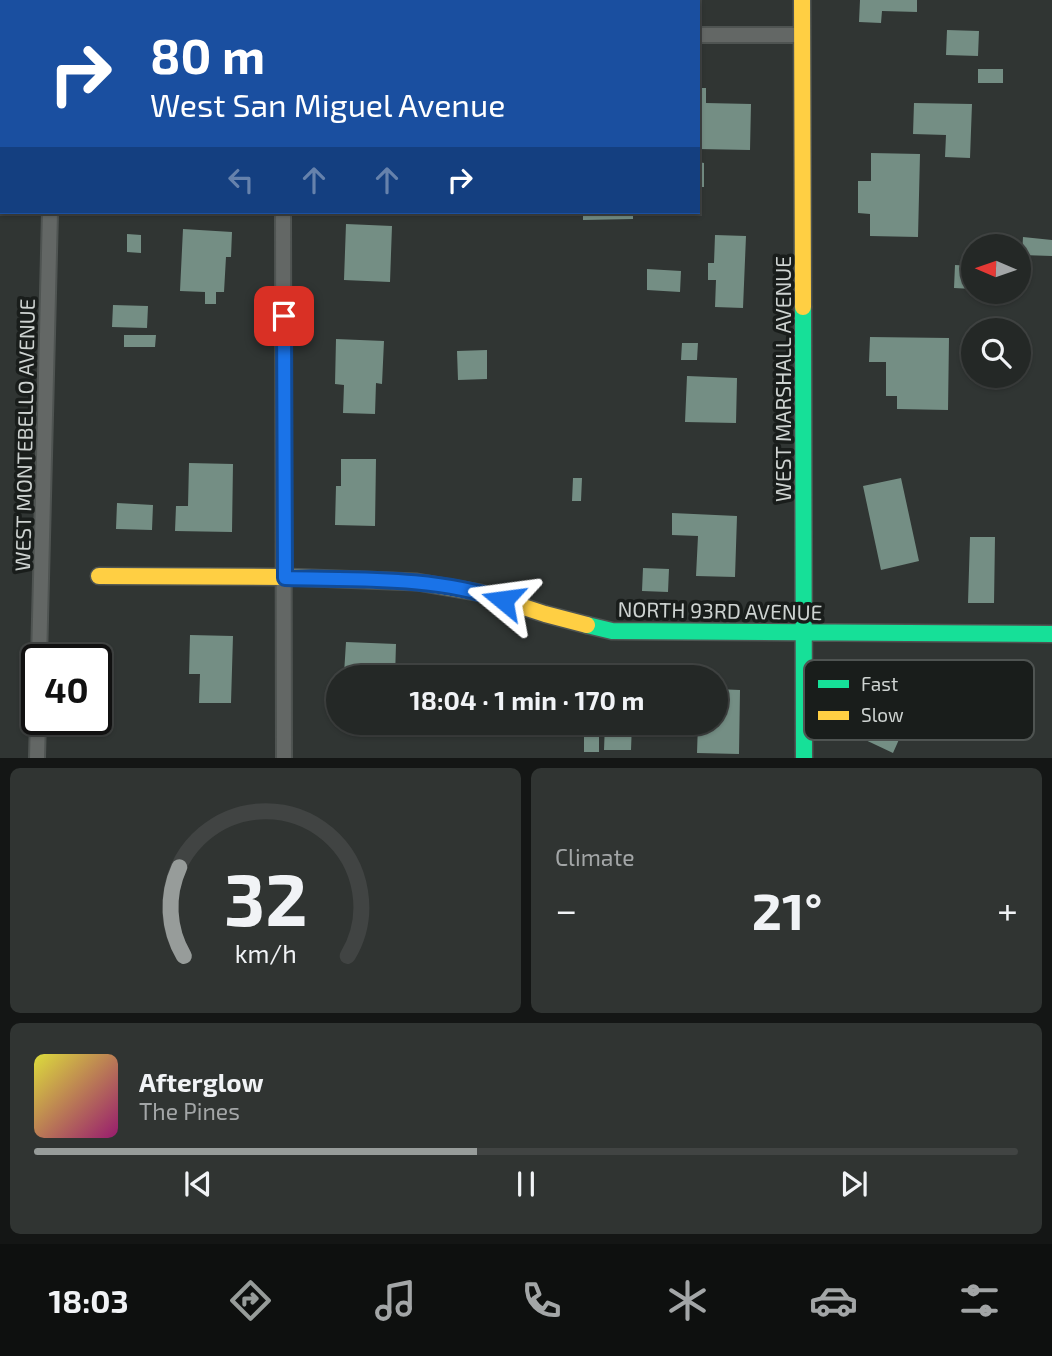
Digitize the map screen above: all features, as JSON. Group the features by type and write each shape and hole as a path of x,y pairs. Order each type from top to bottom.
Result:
{"street":[{"name":"WEST MARSHALL AVENUE","path":"802,0 804,758"},
{"path":"700,35 802,35"},
{"name":"WEST MONTEBELLO AVENUE","path":"39,644 51,214"},
{"path":"283,214 284,758"},
{"name":"NORTH 93RD AVENUE","path":"99,576 417,582 481,593 545,614 612,631 1052,634"},
{"path":"37,758 38,735"}],"building":[{"path":"860,0 917,0 917,12 882,11 881,23 859,22"},
{"path":"947,30 979,31 978,56 946,55"},
{"path":"978,69 1003,69 1003,83 978,83"},
{"path":"700,88 706,88 706,103 751,104 750,150 700,149"},
{"path":"914,103 972,104 970,158 945,157 946,135 913,134"},
{"path":"871,153 920,154 918,237 870,236 870,214 858,213 858,181 871,181"},
{"path":"700,162 704,163 704,187 700,187"},
{"path":"583,214 633,214 633,219 583,220"},
{"path":"346,224 392,226 390,282 344,280"},
{"path":"183,229 232,232 231,257 226,257 224,292 216,292 216,304 205,304 205,292 180,291"},
{"path":"127,234 141,235 141,253 127,252"},
{"path":"715,235 746,236 743,308 715,307 716,280 708,280 708,263 714,263"},
{"path":"1031,238 1052,240 1052,256 1031,255"},
{"path":"955,265 961,265 961,288 954,288"},
{"path":"647,269 681,271 680,292 647,290"},
{"path":"113,305 148,306 147,328 112,327"},
{"path":"124,335 156,335 155,347 124,347"},
{"path":"870,337 949,338 948,410 897,409 897,396 886,396 886,362 869,362"},
{"path":"336,339 384,341 382,384 376,383 375,414 343,413 344,385 335,384"},
{"path":"682,343 698,343 697,360 681,360"},
{"path":"487,350 487,379 458,380 457,351"},
{"path":"687,376 737,378 736,423 685,422"},
{"path":"341,459 376,459 375,526 335,525 336,486 341,486"},
{"path":"189,463 233,464 232,532 175,531 176,506 188,506"},
{"path":"573,478 582,478 581,501 572,501"},
{"path":"901,478 919,561 881,570 863,486"},
{"path":"117,503 153,505 152,530 116,529"},
{"path":"672,513 737,516 735,577 696,576 698,536 672,535"},
{"path":"970,537 995,537 994,603 968,603"},
{"path":"643,568 669,569 668,592 642,591"},
{"path":"190,635 233,636 231,703 199,703 200,674 189,674"},
{"path":"346,642 396,644 395,665 345,665"},
{"path":"728,690 740,690 739,754 697,753 698,735 728,735"},
{"path":"584,735 599,735 599,752 584,752"},
{"path":"605,735 632,735 631,750 604,750"},
{"path":"865,740 899,740 893,753"}],"traffic: fast":[{"path":"803,307 804,758"},
{"path":"587,625 612,631 1052,634"}],"traffic: slow":[{"path":"802,0 803,307"},
{"path":"99,576 285,577 417,582 481,593 587,625"}],"route":[{"path":"284,316 285,578 417,582 481,593 503,600"}]}
